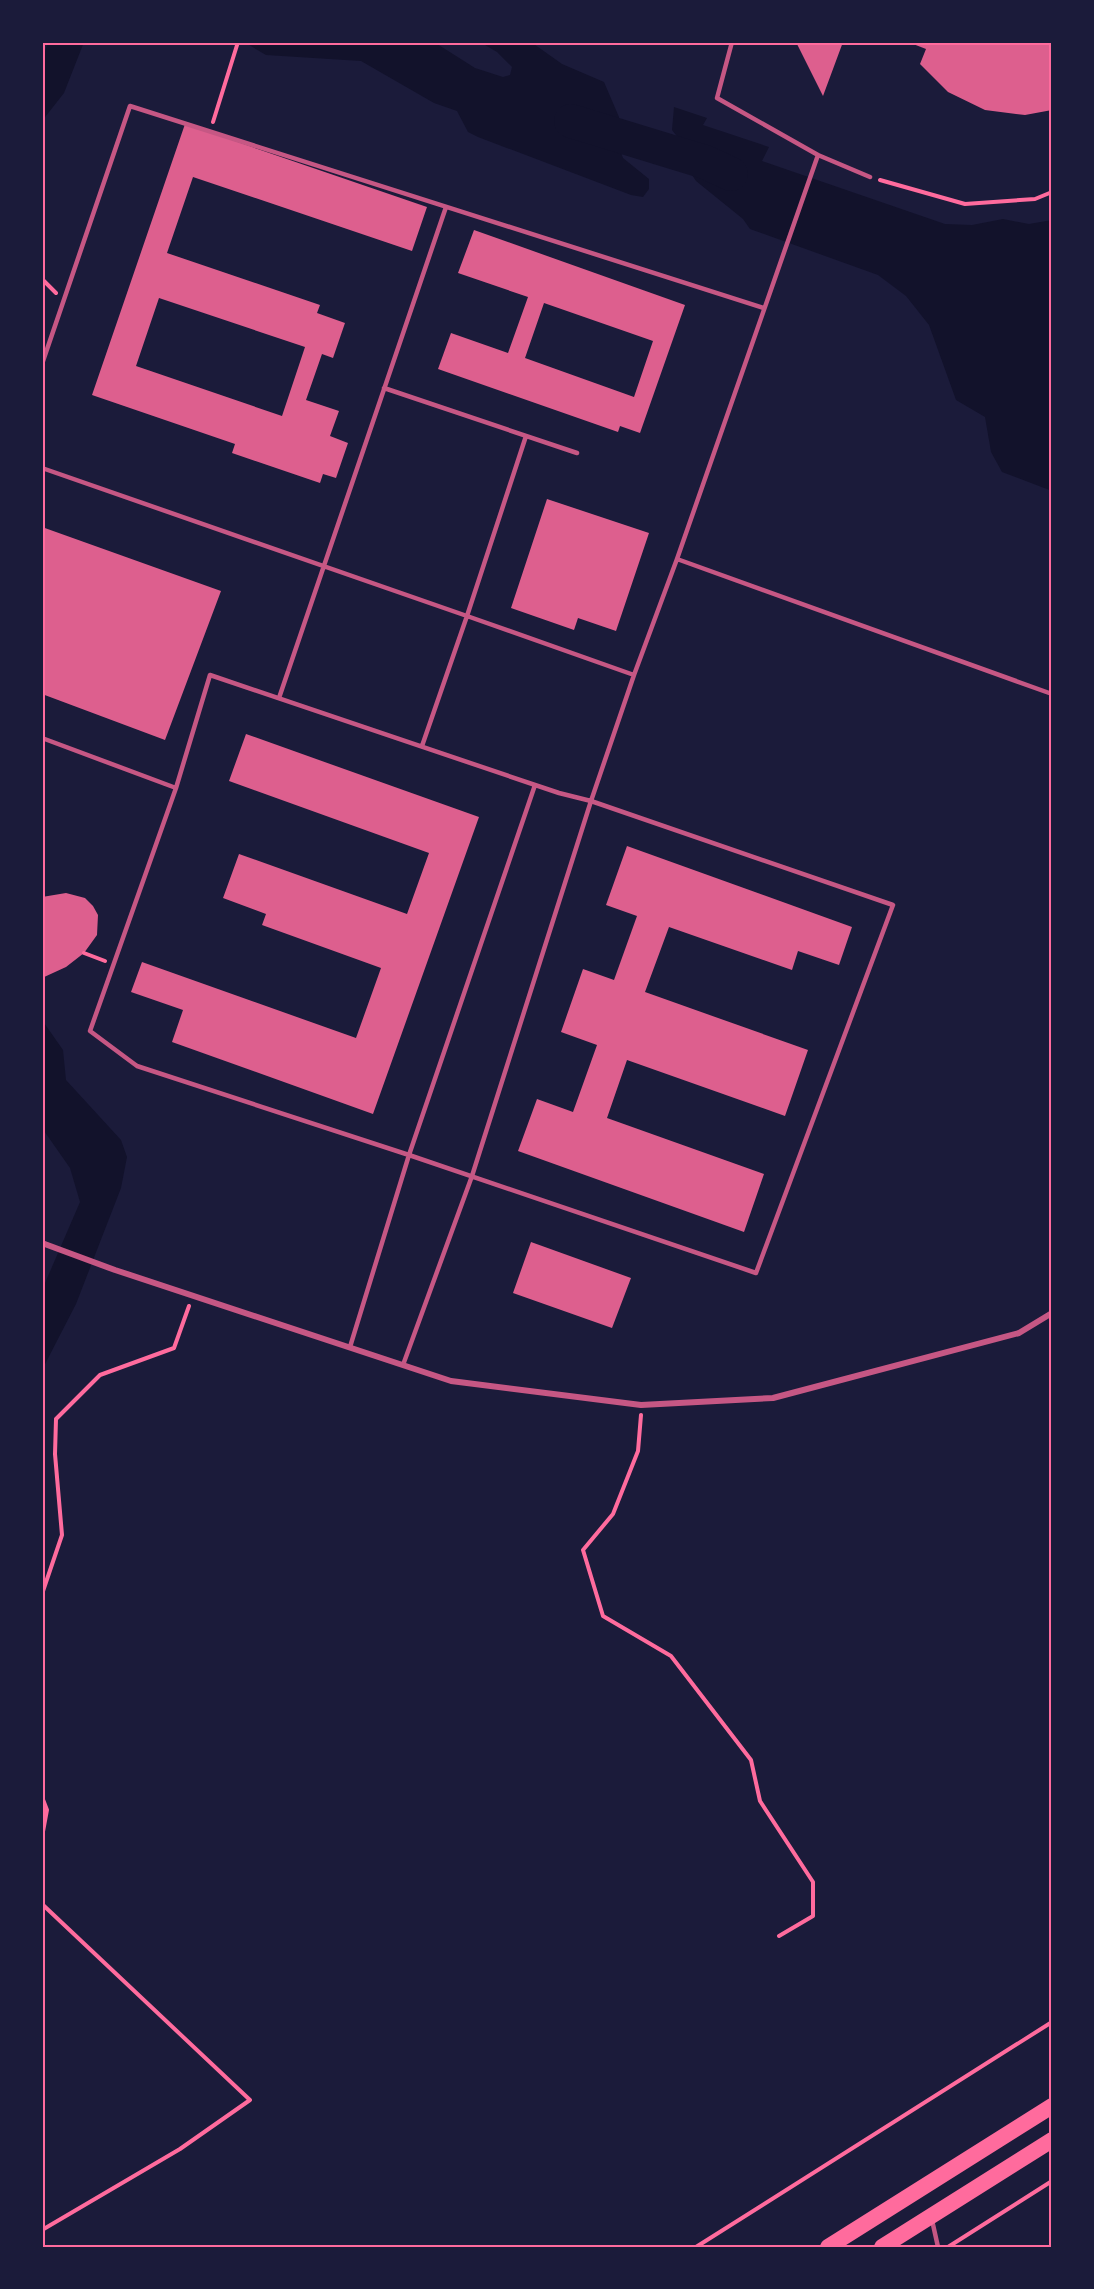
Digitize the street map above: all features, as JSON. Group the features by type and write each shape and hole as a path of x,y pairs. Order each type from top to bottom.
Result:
{"highway":[{"path":"828,2247 1052,2106"},
{"path":"882,2247 1052,2140"}],"street":[{"path":"42,1244 451,1381 641,1406 773,1398 1019,1333 1052,1313"}],"lane":[{"path":"732,42 717,98 818,155 870,177"},
{"path":"42,364 130,106 764,308"},
{"path":"403,1365 472,1176 591,801 634,675 677,559 818,155"},
{"path":"279,698 447,207"},
{"path":"384,388 577,453"},
{"path":"422,746 526,436"},
{"path":"42,468 634,675"},
{"path":"677,559 1052,694"},
{"path":"210,675 279,698 535,785 591,801 893,905 756,1273 472,1176 137,1066 90,1031 176,788 210,675"},
{"path":"42,738 176,788"},
{"path":"350,1347 409,1155 535,785"},
{"path":"931,2216 938,2247"}],"path":[{"path":"210,131 238,42"},
{"path":"870,177 965,204 1035,199 1052,192"},
{"path":"84,953 113,965"},
{"path":"42,1594 62,1534 55,1454 56,1419 100,1375 174,1348 191,1303"},
{"path":"641,1406 638,1451 613,1514 583,1550 603,1616 671,1656 751,1760 760,1801 813,1882 813,1916 779,1936"},
{"path":"42,1797 47,1810 42,1837"},
{"path":"42,1904 250,2100 180,2149 42,2230"},
{"path":"696,2247 1052,2022"},
{"path":"947,2247 1052,2181"}],"shaded area":[{"path":"48,42 84,42 64,93 42,121 42,60"},
{"path":"244,42 434,42 475,68 503,77 510,75 512,67 497,52 480,42 531,42 562,64 604,82 619,117 616,138 623,158 649,179 649,189 643,197 631,195 478,137 468,132 457,111 434,103 361,61 266,55"},
{"path":"674,107 707,118 703,125 769,147 762,161 945,224 972,225 1003,219 1029,224 1052,220 1052,491 1002,472 991,452 985,417 956,400 929,325 906,296 878,275 750,229 743,219 696,181 690,172 686,148 672,130"},
{"path":"42,1020 63,1050 66,1080 121,1140 127,1157 121,1188 76,1304 42,1370 42,1290 80,1202 70,1168 42,1128"}],"building":[{"path":"796,42 843,42 823,96"},
{"path":"908,42 1052,42 1052,110 1025,115 985,110 948,92 920,64 926,49"},
{"path":"185,124 427,207 412,251 193,177 167,253 320,305 317,313 345,323 333,358 322,354 306,400 339,411 330,436 348,443 336,478 323,474 320,483 232,453 235,444 92,395","holes":["159,298 305,347 282,416 136,366"]},
{"path":"474,230 685,305 640,433 620,426 618,432 438,369 451,333 508,353 528,297 458,273","holes":["544,303 653,341 634,397 525,358"]},
{"path":"547,499 649,533 616,631 578,618 574,630 511,608"},
{"path":"42,527 221,591 165,740 42,694"},
{"path":"246,734 479,817 373,1114 172,1042 183,1010 131,992 142,962 356,1038 381,968 262,925 266,914 223,898 239,854 407,914 429,853 229,781"},
{"path":"627,846 852,927 839,965 798,951 792,970 669,927 645,992 808,1050 785,1116 627,1060 607,1118 764,1174 744,1232 518,1151 537,1099 573,1112 597,1045 561,1032 583,969 614,980 637,916 606,905"},
{"path":"66,893 85,898 93,906 98,915 97,935 84,953 66,967 42,978 42,897"},
{"path":"531,1242 631,1278 612,1328 513,1293"}],"waterway":[{"path":"571,121 705,162 731,174"}]}
